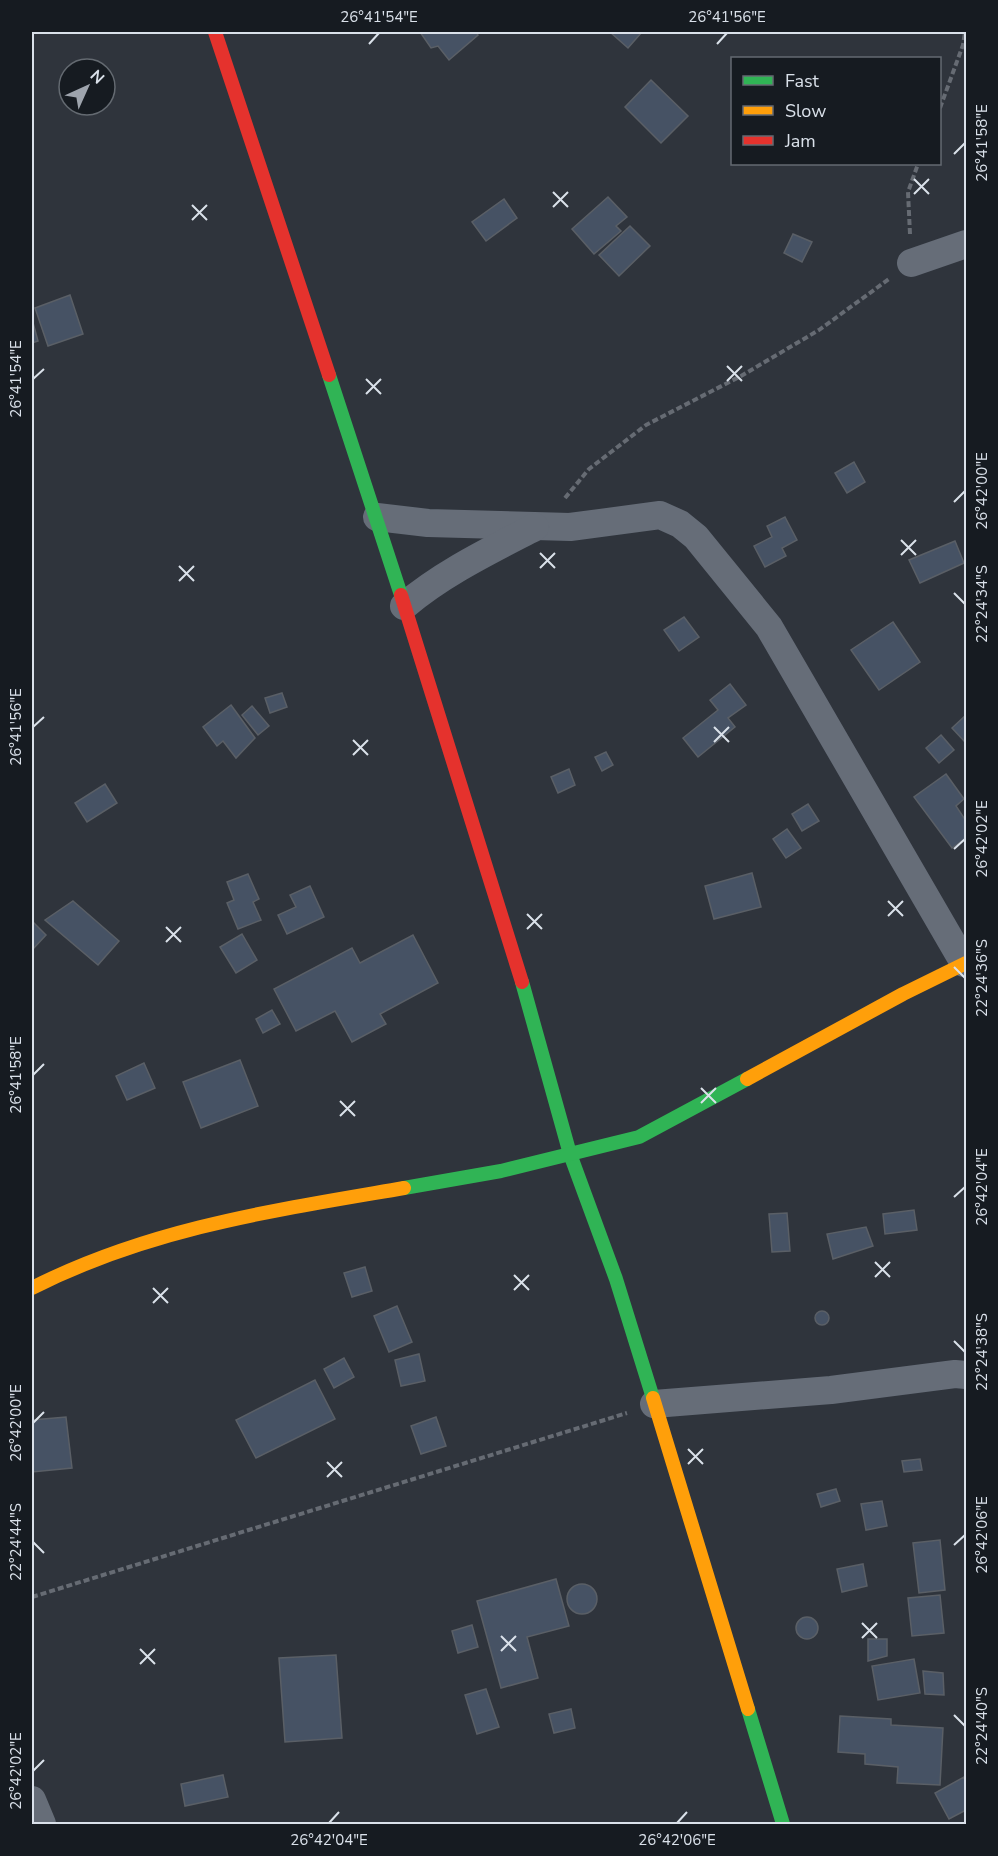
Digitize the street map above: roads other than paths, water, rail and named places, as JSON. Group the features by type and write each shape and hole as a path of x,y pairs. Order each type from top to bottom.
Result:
{"street":[{"path":"215,32 377,516 524,988 570,1154 616,1278 783,1824"},
{"path":"911,263 966,244"},
{"path":"32,1288 71,1268 132,1245 246,1215 501,1171 639,1137 893,999 965,963 769,627 696,537 680,524 660,515 570,527 428,523 377,516"},
{"path":"404,606 425,588 465,564 544,526"},
{"path":"654,1404 831,1390 963,1372"},
{"path":"32,1800 42,1824"}]}
